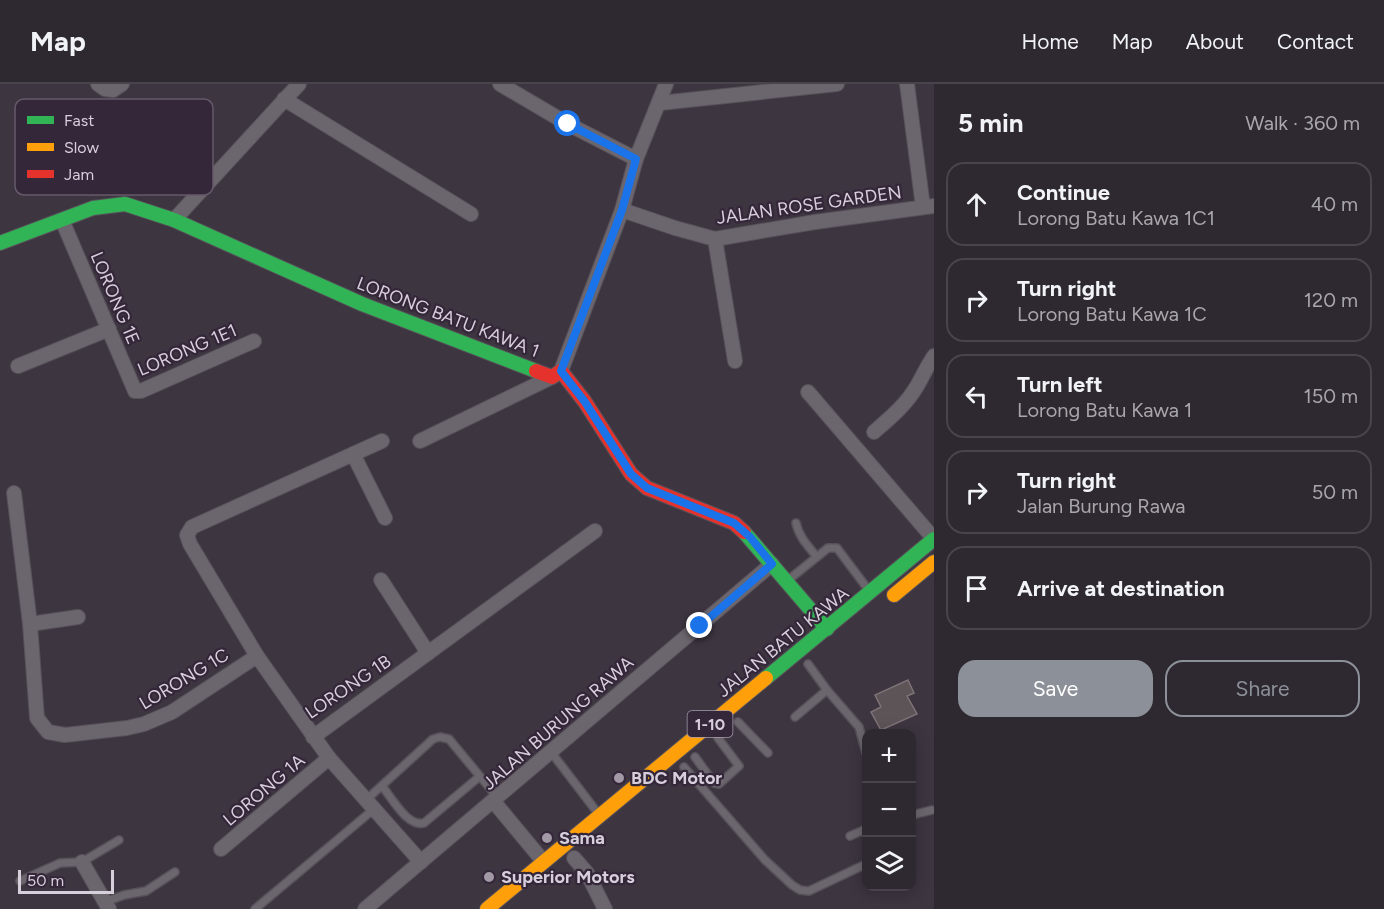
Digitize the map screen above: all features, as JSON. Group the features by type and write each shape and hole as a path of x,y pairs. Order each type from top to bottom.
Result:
{"main road":[{"name":"LORONG BATU KAWA 1","path":"0,243 93,208 125,204 174,220 362,304 557,374"},
{"path":"557,374 585,402 631,474 647,488 734,523 750,537 827,629"},
{"name":"JALAN BATU KAWA","path":"486,909 871,594 934,539"},
{"path":"880,606 934,562"},
{"name":"JALAN BATU KAWA","path":"680,770 743,718"}],"street":[{"path":"98,84 105,89 113,90 122,84"},
{"path":"213,177 299,84"},
{"path":"420,441 557,374 622,210 636,159 666,84"},
{"path":"660,103 837,84"},
{"path":"907,84 929,207"},
{"path":"509,87 636,159"},
{"path":"284,99 471,214"},
{"path":"174,220 197,195"},
{"name":"JALAN ROSE GARDEN","path":"622,210 675,228 716,238 929,207"},
{"name":"LORONG 1E","path":"62,220 135,391"},
{"path":"716,238 735,361"},
{"path":"18,366 109,329"},
{"name":"LORONG 1E1","path":"135,391 141,391 254,341"},
{"path":"874,432 906,402 934,356"},
{"path":"807,392 934,539"},
{"path":"382,441 353,454 386,518"},
{"name":"LORONG 1B","path":"353,454 192,527 187,535 190,544 257,656 313,737 595,531"},
{"name":"LORONG 1C","path":"14,494 30,624 37,718 48,732 65,735 144,724 172,712 257,656"},
{"name":"JALAN BURUNG RAWA","path":"365,909 772,564"},
{"path":"381,580 428,653"},
{"path":"30,624 78,617"},
{"path":"313,737 421,862"},
{"name":"LORONG 1A","path":"221,849 329,758"},
{"path":"496,800 543,861"},
{"path":"574,858 587,873 605,909"},
{"path":"82,862 107,905"}],"lane":[{"path":"796,523 802,539 817,557"},
{"path":"788,581 828,548 837,548 871,594"},
{"path":"808,664 859,727 862,737"},
{"path":"795,717 827,690"},
{"path":"743,718 768,753"},
{"path":"255,909 370,805 382,786 434,739 440,737 449,739 496,800"},
{"path":"707,748 739,766 720,784 714,783 707,748"},
{"path":"551,752 600,815"},
{"path":"680,770 765,860 800,890 809,891 862,866"},
{"path":"382,786 411,821 418,825 424,824 479,777"},
{"path":"916,814 932,810"},
{"path":"850,836 862,832"},
{"path":"20,881 60,863 82,862 119,840"},
{"path":"107,905 124,895 146,891 175,872"}],"building":[{"path":"908,680 914,693 907,696 917,714 880,729 871,712 881,707 875,695"}],"traffic: fast":[{"path":"0,243 93,208 125,204 174,220 362,304 536,371"},
{"path":"744,532 827,629"},
{"path":"766,678 934,539"}],"traffic: slow":[{"path":"894,595 934,562"},
{"path":"487,909 766,678"}],"traffic: jam":[{"path":"536,371 552,377 561,371 585,402 631,474 647,488 734,523 744,532"}],"place":[{"name":"BDC Motor","path":"619,778"},
{"name":"Sama","path":"547,838"},
{"name":"Superior Motors","path":"489,877"}],"route":[{"path":"568,124 636,159 622,210 561,371 585,402 631,474 647,488 670,499 734,523 750,537 772,564 700,626"}]}
